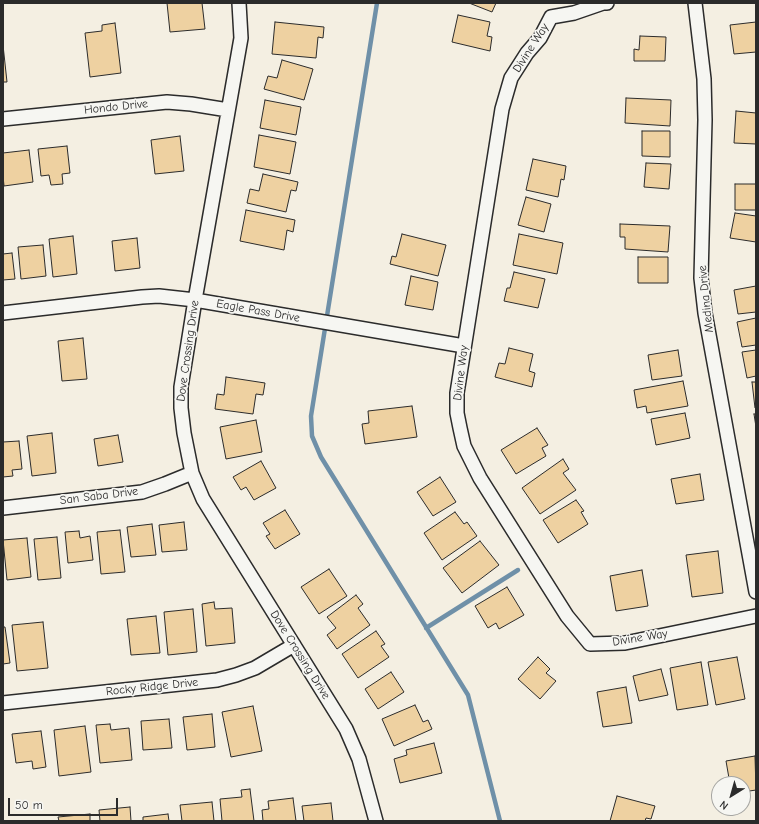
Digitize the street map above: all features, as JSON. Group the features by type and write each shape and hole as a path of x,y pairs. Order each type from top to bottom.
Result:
{"street":[{"name":"Dove Crossing Drive","path":"239,3 241,38 181,387 181,408 184,433 192,473 204,498 346,729 364,776 376,821"},
{"name":"Divine Way","path":"607,3 574,13 551,17 540,38 527,53 511,78 502,109 457,393 457,413 464,446 480,478 563,610 590,644 625,643 756,616"},
{"name":"Medina Drive","path":"695,3 704,79 701,278 756,592"},
{"name":"Hondo Drive","path":"3,119 167,102 228,110"},
{"name":"Eagle Pass Drive","path":"3,313 142,296 159,296 195,300 293,316 464,346"},
{"name":"San Saba Drive","path":"3,508 142,492 192,473"},
{"name":"Rocky Ridge Drive","path":"3,703 217,680 255,668 294,645"}],"building":[{"path":"167,3 202,3 205,29 170,32"},
{"path":"469,3 496,3 492,12"},
{"path":"458,15 490,22 487,36 492,37 490,51 452,42"},
{"path":"275,22 324,27 323,38 318,37 316,58 272,54"},
{"path":"756,22 756,52 734,54 730,25"},
{"path":"115,23 121,73 90,77 85,33 102,31 102,25"},
{"path":"640,36 666,37 665,61 634,61 634,49 639,50"},
{"path":"3,45 7,82 3,82"},
{"path":"282,60 313,69 304,100 264,89 268,76 277,78"},
{"path":"626,98 671,100 670,126 625,123"},
{"path":"265,100 301,107 296,135 260,128"},
{"path":"736,111 756,113 756,144 734,143"},
{"path":"642,131 670,131 670,157 642,156"},
{"path":"259,135 296,142 290,174 254,167"},
{"path":"180,136 184,171 155,174 151,140"},
{"path":"67,146 70,173 62,174 63,184 51,185 49,175 41,176 38,149"},
{"path":"29,150 33,182 4,186 3,153"},
{"path":"533,159 566,166 564,180 561,179 558,197 526,190"},
{"path":"646,163 671,164 669,189 644,187"},
{"path":"263,174 298,182 296,191 291,190 286,212 247,203 250,189 259,191"},
{"path":"735,184 756,184 756,210 735,210"},
{"path":"526,197 551,204 544,232 518,225"},
{"path":"246,210 295,220 293,232 287,230 284,250 240,241"},
{"path":"735,213 756,216 756,242 730,238"},
{"path":"620,224 670,226 668,252 625,249 625,237 620,237"},
{"path":"402,234 446,245 438,276 390,264 392,256 396,257"},
{"path":"519,234 563,243 557,274 513,265"},
{"path":"73,236 77,274 53,277 49,239"},
{"path":"137,238 140,268 115,271 112,241"},
{"path":"43,245 46,276 21,279 18,247"},
{"path":"12,253 15,279 3,280 3,254"},
{"path":"638,257 668,257 668,283 638,283"},
{"path":"514,272 545,279 538,308 504,301 507,288 510,288"},
{"path":"411,276 438,282 433,310 405,305"},
{"path":"756,286 756,312 738,314 734,290"},
{"path":"756,318 756,345 742,347 737,322"},
{"path":"83,338 87,379 62,381 58,341"},
{"path":"509,348 533,354 529,371 535,373 532,387 495,377 499,363 505,364"},
{"path":"678,350 682,376 652,380 648,355"},
{"path":"756,350 756,376 747,378 742,352"},
{"path":"226,377 265,383 263,395 256,394 253,414 215,409 217,394 224,395"},
{"path":"683,381 688,406 647,413 646,406 637,408 634,390"},
{"path":"752,382 756,382 755,408"},
{"path":"412,406 417,437 365,444 362,424 369,423 368,411"},
{"path":"685,413 690,438 656,445 651,419"},
{"path":"754,414 756,414 756,427"},
{"path":"256,420 262,452 226,459 220,427"},
{"path":"537,428 548,445 542,448 546,456 516,474 501,450"},
{"path":"52,433 56,473 32,476 27,436"},
{"path":"118,435 123,462 98,466 94,439"},
{"path":"19,441 22,469 12,470 13,476 3,477 3,442"},
{"path":"563,459 569,469 563,473 576,490 540,514 522,488"},
{"path":"261,461 276,488 254,500 246,487 241,490 233,477"},
{"path":"700,474 704,500 676,504 671,479"},
{"path":"440,477 456,502 433,516 417,492"},
{"path":"576,500 584,511 581,512 588,524 558,543 543,520"},
{"path":"285,510 300,534 275,549 266,536 270,534 263,523"},
{"path":"455,512 464,524 467,522 477,536 442,560 424,533"},
{"path":"184,522 187,550 162,552 159,525"},
{"path":"152,524 156,555 131,557 127,527"},
{"path":"120,530 125,572 101,574 97,532"},
{"path":"79,531 80,538 90,536 93,560 68,563 65,532"},
{"path":"57,537 61,578 38,580 34,539"},
{"path":"27,538 31,577 7,580 3,540"},
{"path":"480,541 499,565 462,593 443,568"},
{"path":"718,551 723,593 692,597 686,555"},
{"path":"329,569 347,596 319,614 301,587"},
{"path":"642,570 648,606 616,611 610,576"},
{"path":"507,587 524,615 499,629 496,623 488,628 475,606"},
{"path":"356,595 363,604 358,608 370,625 337,649 327,635 336,628 327,617"},
{"path":"214,602 215,609 232,608 235,643 206,646 202,604"},
{"path":"193,609 197,652 168,655 164,612"},
{"path":"156,616 160,653 131,655 127,619"},
{"path":"43,622 48,668 17,671 12,625"},
{"path":"3,627 5,627 10,663 3,664"},
{"path":"376,631 385,644 381,646 389,657 358,678 342,654"},
{"path":"538,657 550,669 546,673 556,681 540,699 518,679"},
{"path":"737,657 745,699 716,705 708,662"},
{"path":"701,662 708,705 677,710 670,668"},
{"path":"661,669 668,695 639,701 633,676"},
{"path":"391,672 404,692 378,709 365,689"},
{"path":"626,687 632,723 603,727 597,692"},
{"path":"415,705 423,722 428,720 432,729 394,746 382,719"},
{"path":"253,706 262,751 231,757 222,712"},
{"path":"212,714 215,747 187,750 183,717"},
{"path":"169,719 172,748 143,750 141,721"},
{"path":"110,724 111,730 129,728 132,760 100,763 96,725"},
{"path":"85,726 91,772 59,776 54,730"},
{"path":"41,731 46,767 33,769 32,761 16,763 12,734"},
{"path":"434,743 442,773 400,783 394,759 407,755 406,750"},
{"path":"755,756 756,790 751,791 751,776 729,776 726,761"},
{"path":"250,789 254,821 222,821 220,799 242,797 241,790"},
{"path":"617,796 655,806 651,819 646,818 645,821 610,821"},
{"path":"293,798 296,821 263,821 262,810 269,809 268,801"},
{"path":"212,802 214,821 182,821 180,805"},
{"path":"331,803 333,821 304,821 302,806"},
{"path":"130,807 131,821 100,821 99,810"},
{"path":"90,814 90,821 59,821 58,817"},
{"path":"168,814 169,821 143,821 143,817"}],"waterway":[{"path":"377,3 311,416 312,436 321,457 468,695 500,821"},
{"path":"426,628 518,570"}]}
